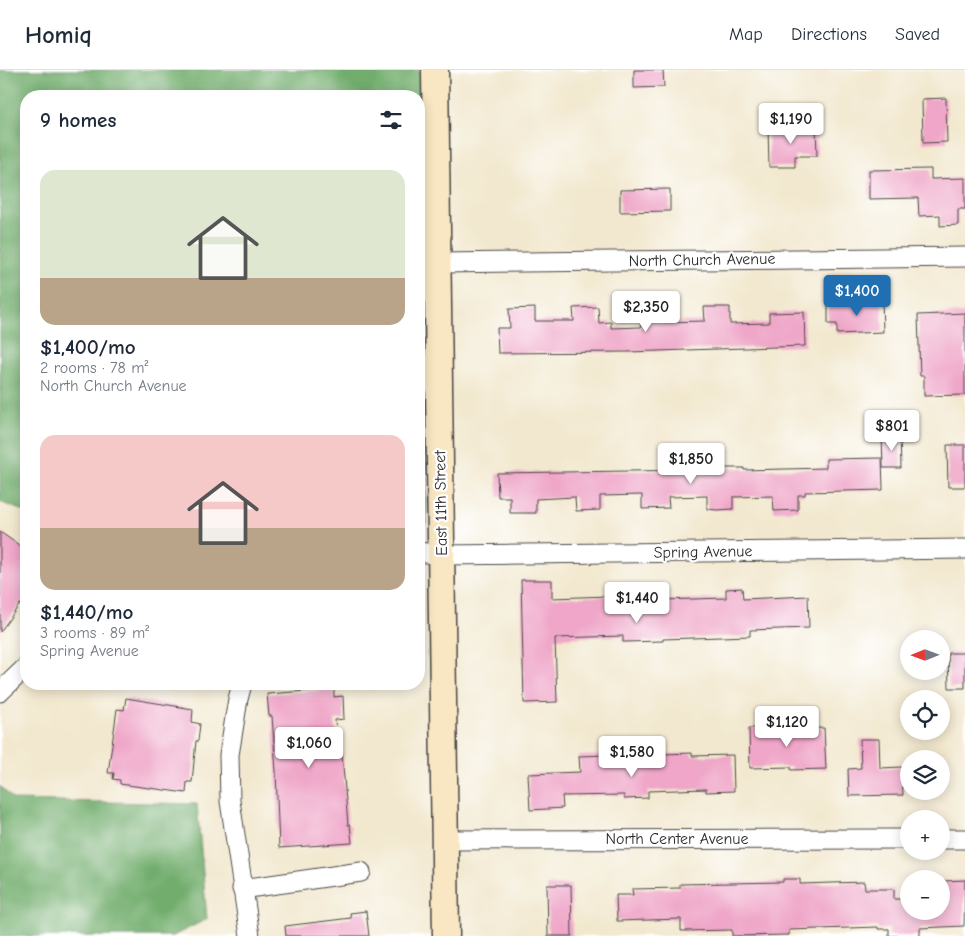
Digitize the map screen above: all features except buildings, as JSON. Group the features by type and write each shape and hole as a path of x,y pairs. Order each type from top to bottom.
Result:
{"main road":[{"name":"East 11th Street","path":"435,70 438,263 426,557 444,840 446,936"}],"street":[{"name":"North Church Avenue","path":"438,263 965,257"},
{"name":"Spring Avenue","path":"426,557 965,549"},
{"path":"0,692 20,672"},
{"path":"240,690 229,754 230,800 250,936"},
{"name":"North Center Avenue","path":"444,840 900,839"},
{"path":"950,839 965,839"},
{"path":"242,889 361,872"}],"green space":[{"path":"0,70 419,70 420,90 20,90 20,510 0,502"},
{"path":"425,332 427,523 425,523"},
{"path":"0,786 14,800 197,804 207,919 173,936 0,936"}]}
